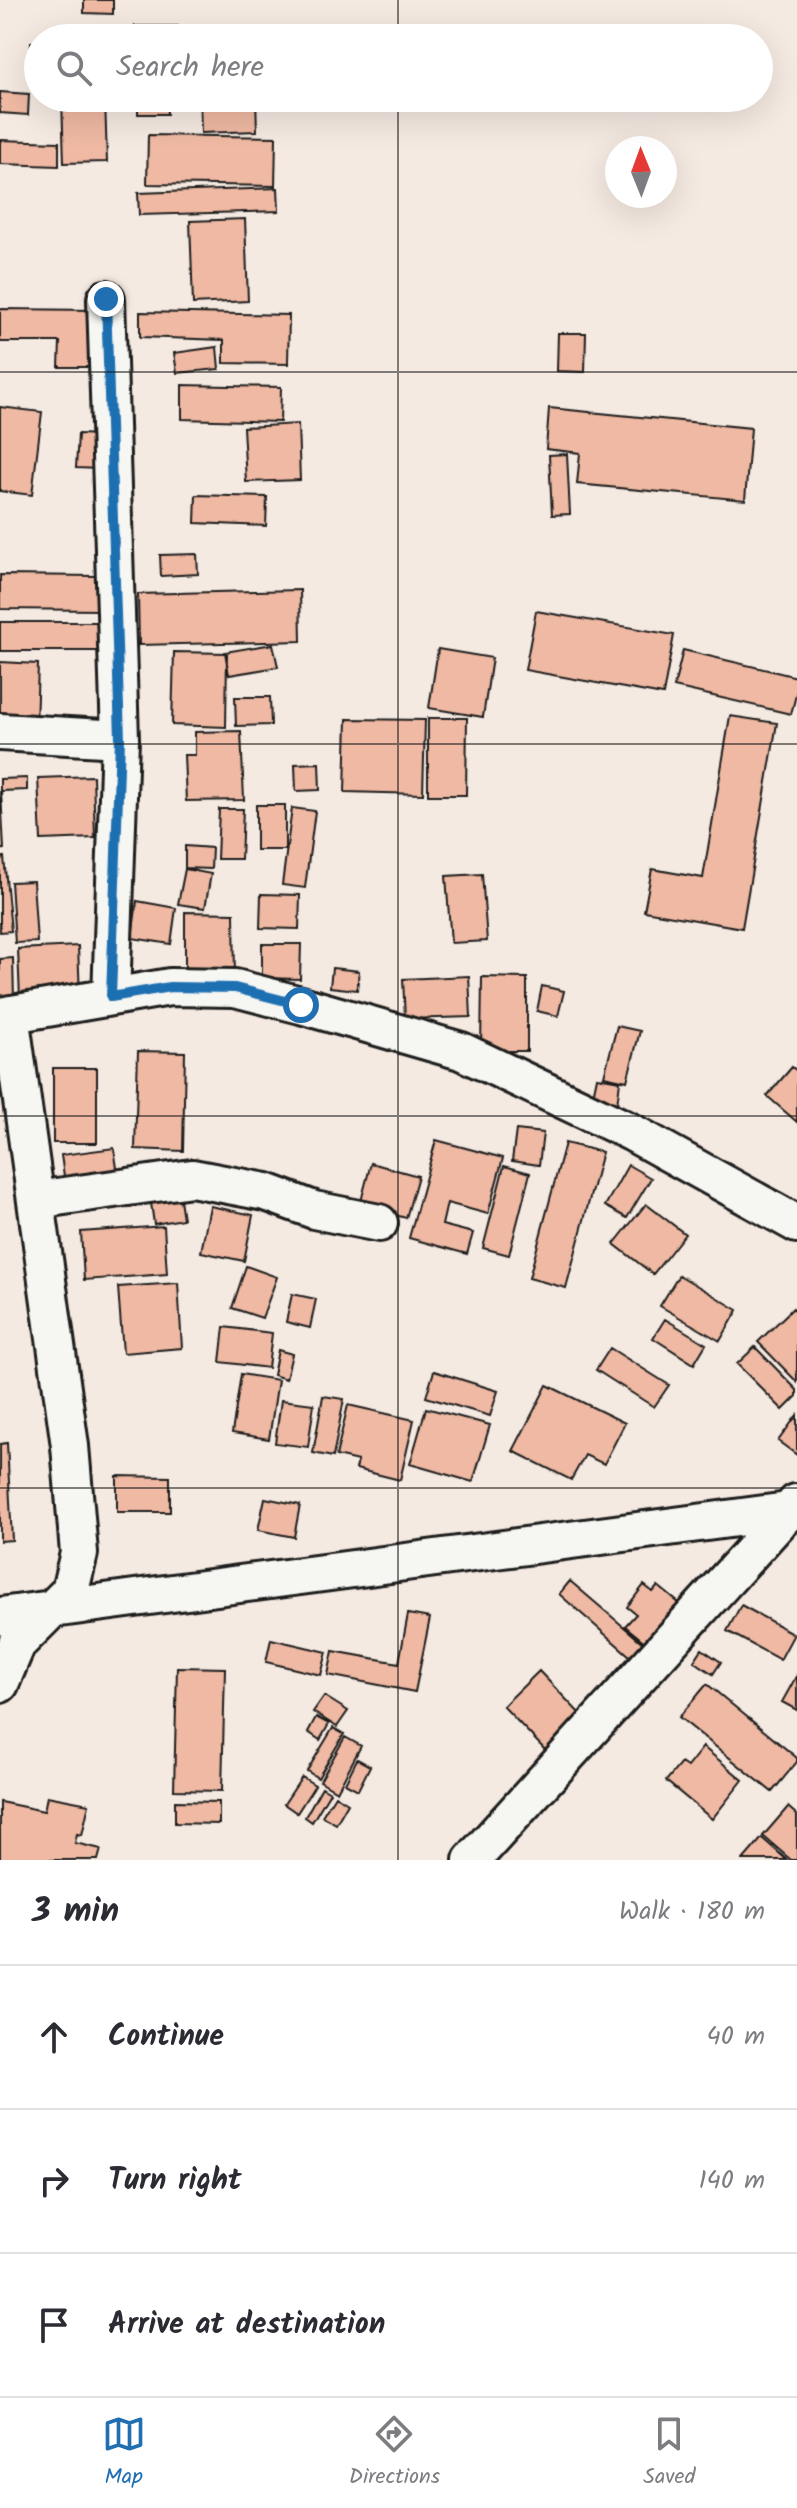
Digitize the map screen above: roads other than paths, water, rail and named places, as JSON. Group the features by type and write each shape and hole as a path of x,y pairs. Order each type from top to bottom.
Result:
{"street":[{"path":"106,299 120,739 111,997"},
{"path":"0,732 120,739"},
{"path":"0,1684 17,1644 70,1591 79,1553 70,1446 36,1200 5,1015 170,987 235,988 461,1051 631,1132 797,1224"},
{"path":"36,1200 192,1178 266,1192 314,1210 379,1223"},
{"path":"0,1616 793,1506"},
{"path":"472,1860 793,1506"}]}
